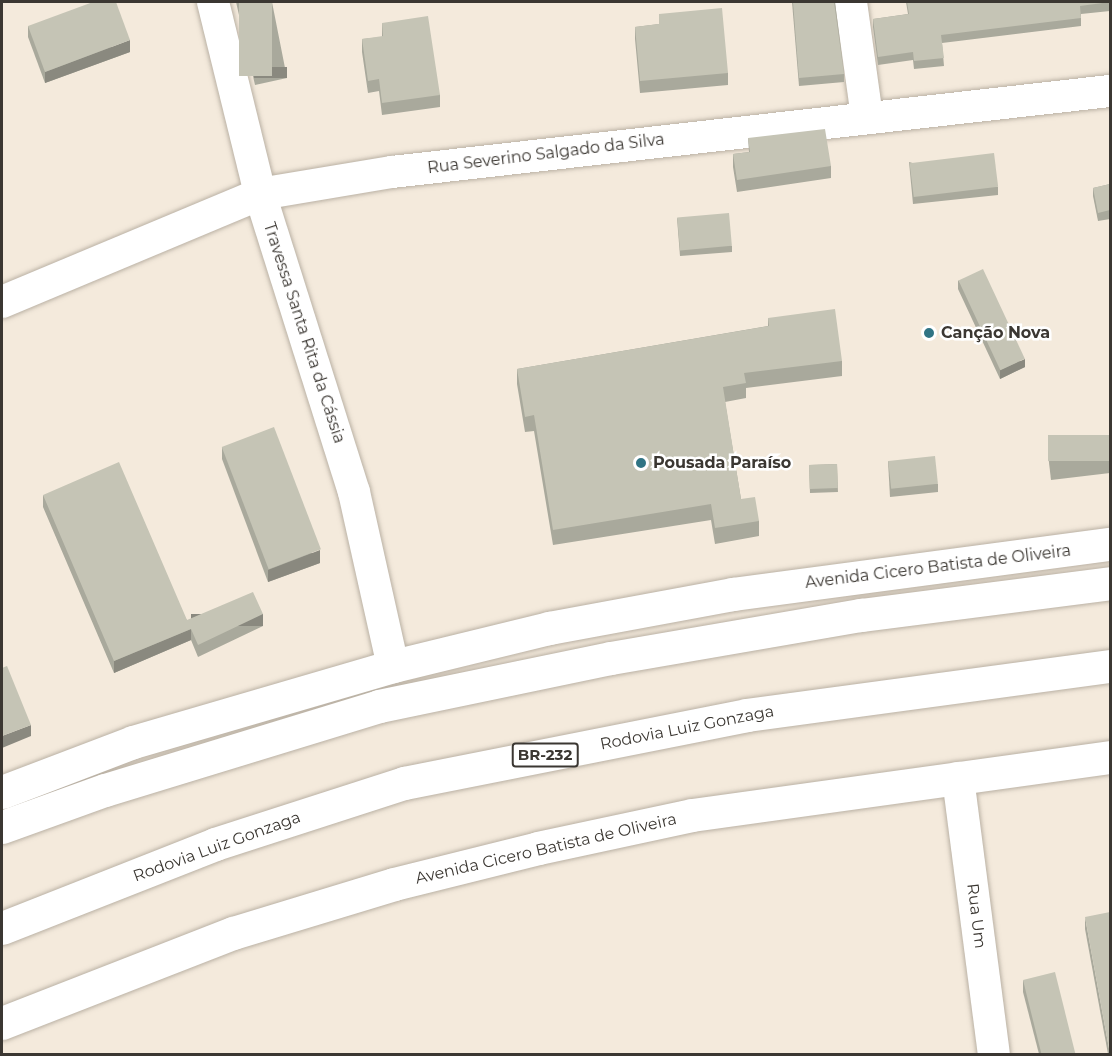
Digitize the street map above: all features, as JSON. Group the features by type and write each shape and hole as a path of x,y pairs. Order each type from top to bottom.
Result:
{"main road":[{"name":"Avenida Cicero Batista de Oliveira","path":"2,792 133,742 393,666 549,628 733,594 1110,544"},
{"path":"2,827 105,790 379,706 611,658 850,617 1110,583"},
{"name":"Rodovia Luiz Gonzaga","path":"2,928 215,844 404,783 747,715 1110,666"},
{"name":"Avenida Cicero Batista de Oliveira","path":"2,1023 233,933 406,881 693,815 1110,757"}],"street":[{"name":"Travessa Santa Rita da Cássia","path":"213,2 260,195 354,492 393,666"},
{"path":"851,2 867,117"},
{"name":"Rua Severino Salgado da Silva","path":"2,302 260,195 392,172 1110,91"},
{"name":"Rua Um","path":"958,778 994,1054"}],"building":[{"path":"93,2 116,2 130,40 45,72 28,26"},
{"path":"239,2 272,2 272,76 239,76"},
{"path":"793,2 834,2 844,74 799,78"},
{"path":"907,2 1110,2 1080,6 1081,18 941,35 944,58 914,61 913,52 878,57 873,19 909,14"},
{"path":"722,8 728,73 640,81 635,27 659,24 659,14"},
{"path":"428,16 440,95 382,103 379,79 368,81 362,39 383,36 382,23"},
{"path":"825,129 831,166 737,180 733,154 750,152 748,138"},
{"path":"994,153 998,187 914,197 910,163"},
{"path":"1110,184 1110,210 1098,213 1093,188"},
{"path":"729,213 732,246 680,250 677,218"},
{"path":"983,269 1025,359 1000,370 959,280"},
{"path":"835,309 842,361 744,373 746,383 723,387 741,499 755,497 759,521 715,528 711,504 553,530 534,415 525,417 517,369 769,326 768,318"},
{"path":"274,427 321,549 269,569 222,447"},
{"path":"1048,435 1110,435 1110,461 1048,461"},
{"path":"935,456 938,484 891,489 888,461"},
{"path":"119,462 187,620 253,592 263,614 198,645 191,629 114,661 43,495"},
{"path":"837,464 838,488 810,489 809,465"},
{"path":"7,666 31,725 2,736 2,668"},
{"path":"1110,912 1110,1054 1085,917"},
{"path":"1055,972 1075,1054 1041,1054 1023,980"}],"place":[{"name":"Canção Nova","path":"929,333"},
{"name":"Pousada Paraíso","path":"641,463"}]}
